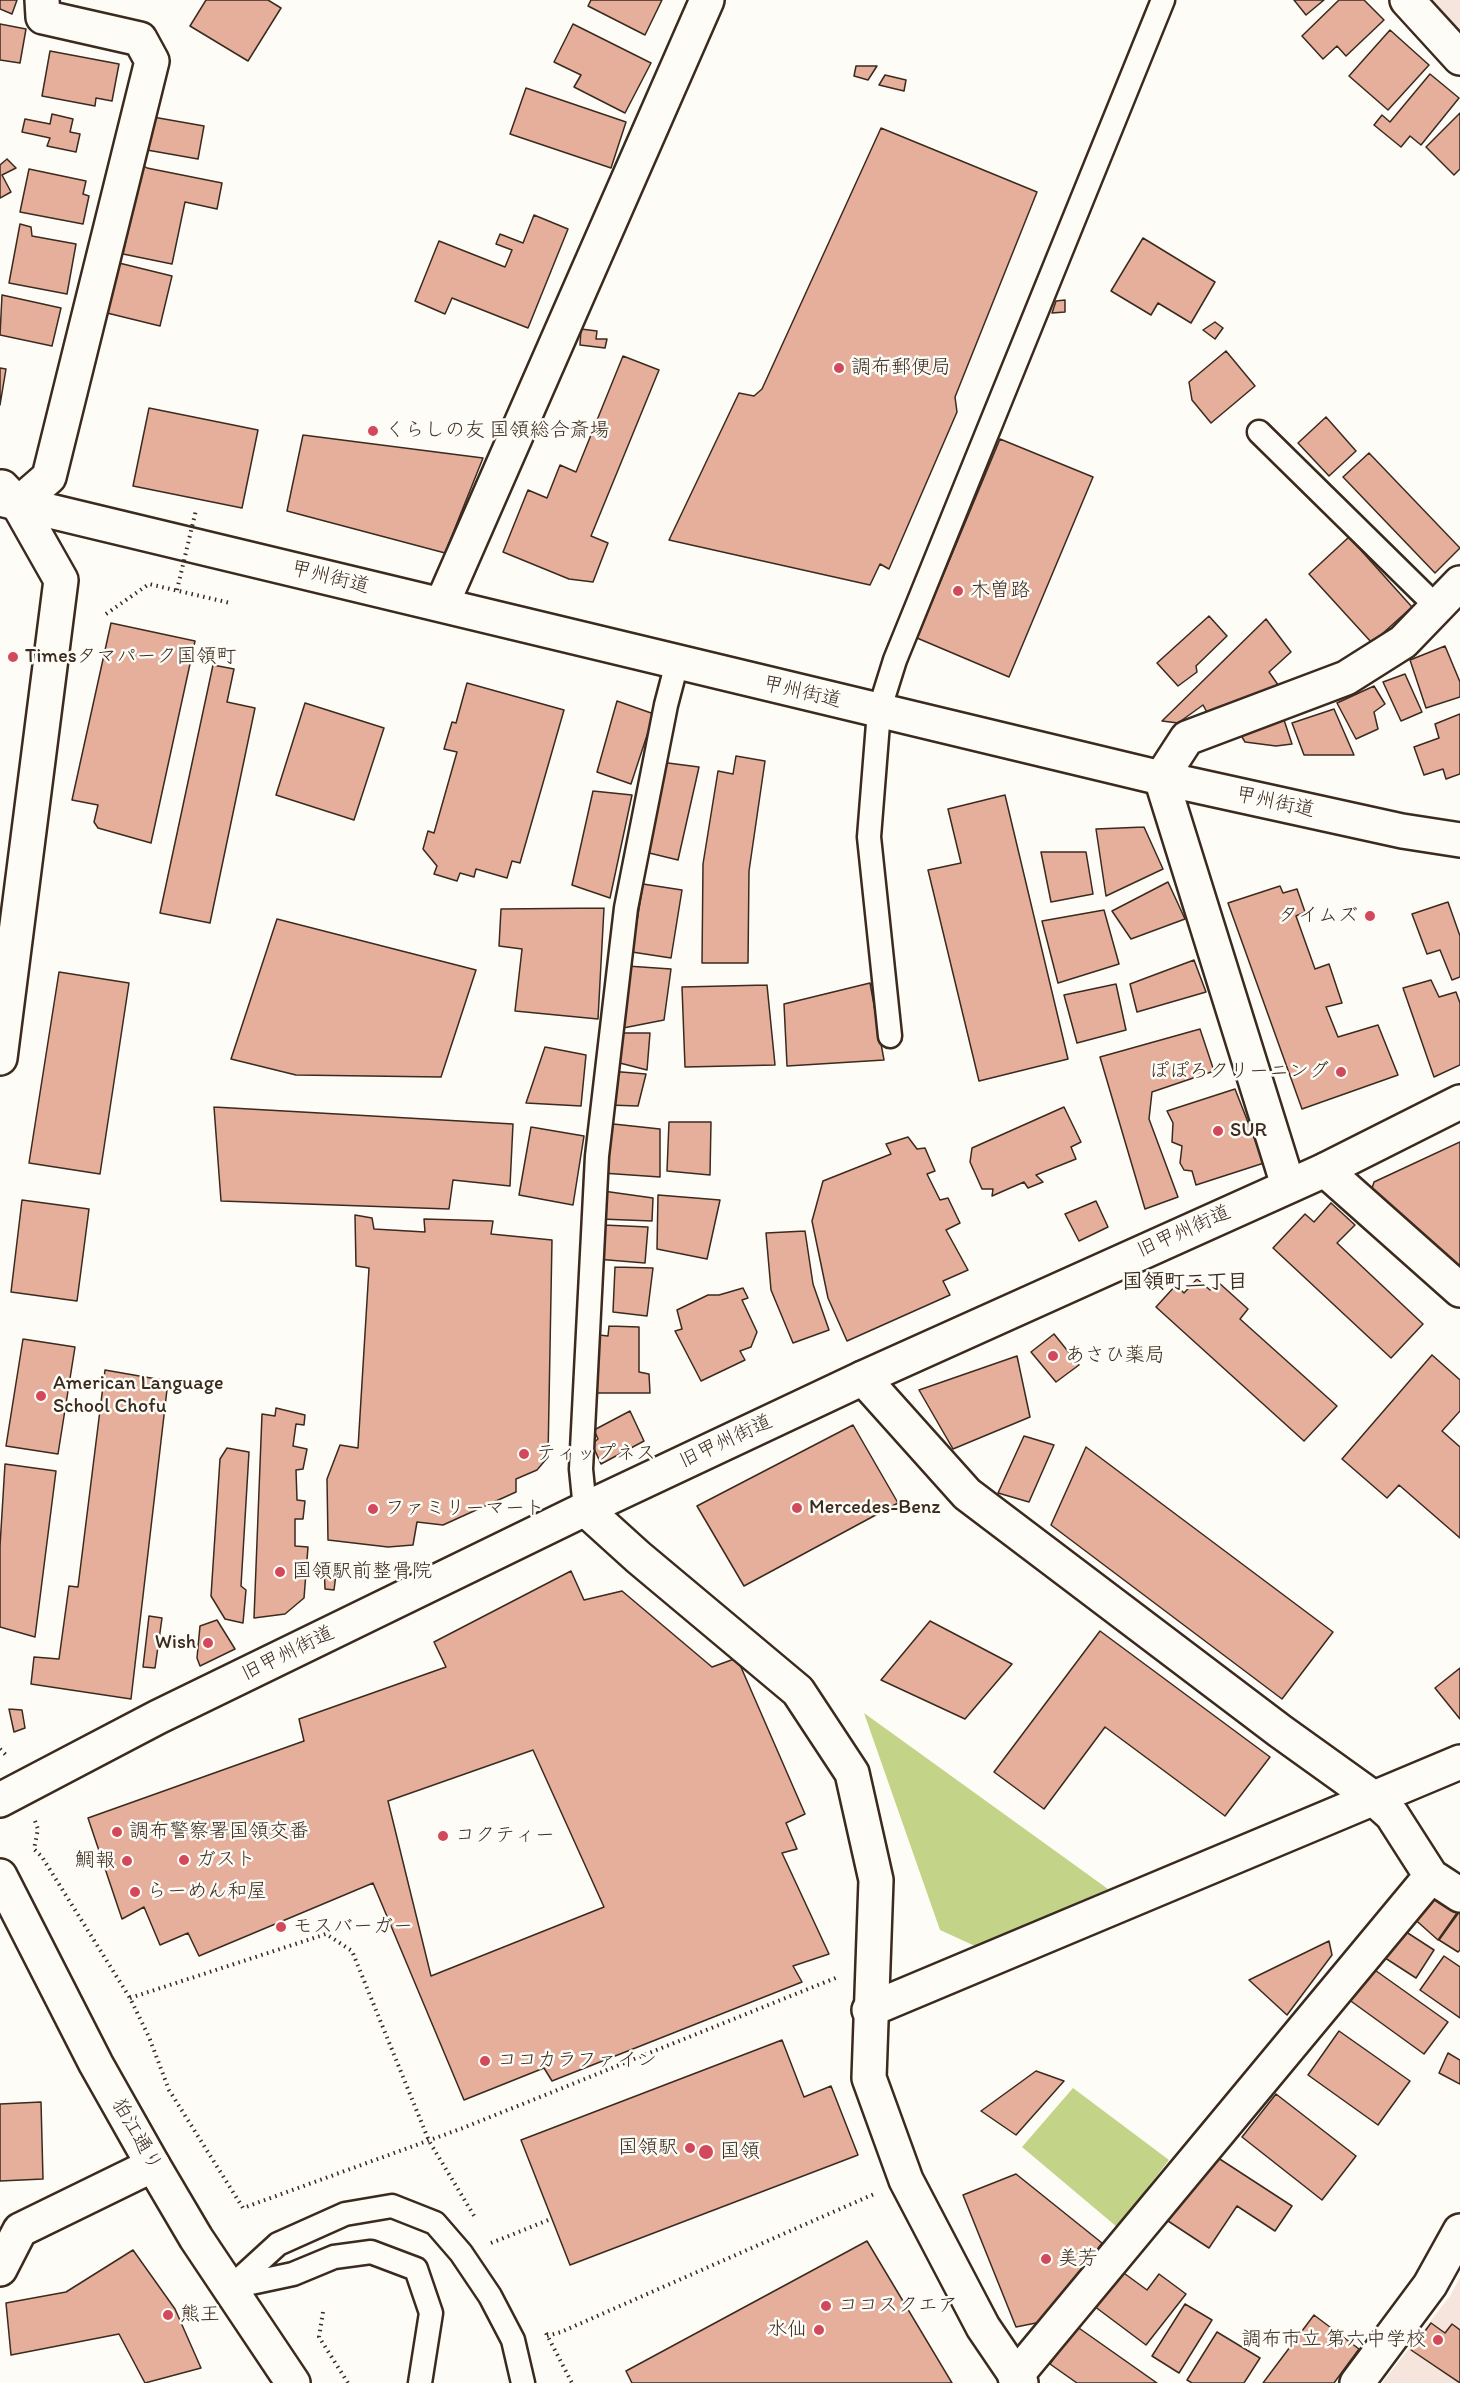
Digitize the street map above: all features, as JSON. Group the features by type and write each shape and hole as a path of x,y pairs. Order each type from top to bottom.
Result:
{"main road":[{"path":"0,1058 61,580 6,496 50,477 152,62 140,39 43,17 42,0"},
{"path":"441,604 707,0"},
{"path":"1407,0 1460,58"},
{"name":"甲州街道","path":"6,496 146,534 1161,778 1402,831 1460,840"},
{"path":"1288,1185 1161,778 1187,738 1346,678 1403,642 1460,583"},
{"name":"旧甲州街道","path":"10,1794 158,1717 585,1509 863,1377 1325,1170 1460,1102"},
{"path":"1325,1170 1460,1290"},
{"path":"863,1377 967,1494 1280,1731 1372,1797 1392,1815 1431,1876 1460,1895"},
{"path":"585,1509 638,1557 798,1691 852,1773 876,1880 869,2010 869,2078 906,2180 983,2327 1018,2380 1431,1876"},
{"path":"869,2010 1460,1762"},
{"name":"狛江通り","path":"0,1876 96,2064 153,2165 196,2238 231,2287 293,2383"},
{"path":"0,2269 20,2230 153,2165"},
{"path":"1357,2383 1430,2285 1460,2231"}],"lane":[{"path":"891,1036 869,837 879,711 899,650 1163,0"},
{"path":"1258,432 1438,608"},
{"path":"585,1509 581,1469 597,1156 626,908 666,705 677,663"},
{"path":"231,2287 278,2244 345,2214 392,2206 435,2223 461,2253 490,2296 513,2340 523,2383"},
{"path":"231,2287 293,2274 334,2257 371,2252 416,2269 431,2313 420,2383"}],"path":[{"path":"177,590 196,510"},
{"path":"106,614 149,584 231,603"},
{"path":"0,1749 14,1767 10,1794 38,1829 34,1850 42,1857 130,1998 149,2037 169,2090 243,2208 429,2141 872,1963"},
{"path":"130,1998 326,1934 352,1951 429,2141"},
{"path":"547,2336 561,2332 906,2180"},
{"path":"491,2243 551,2219"},
{"path":"323,2312 318,2337 348,2383"}],"shaded area":[{"path":"1428,0 1460,0 1460,36"},
{"name":"調布市立 第六中学校","path":"1460,2278 1460,2383 1382,2383 1450,2296"}],"green space":[{"path":"864,1713 1108,1889 975,1946 940,1930"},
{"path":"1073,2088 1169,2160 1117,2227 1022,2147"}],"building":[{"path":"0,0 17,0 12,14 0,9"},
{"path":"206,0 268,0 281,8 248,61 190,26"},
{"path":"591,0 662,0 645,35 588,6"},
{"path":"1294,0 1324,0 1306,15"},
{"path":"1339,0 1364,0 1384,20 1346,56 1337,46 1323,59 1302,36"},
{"path":"0,24 26,29 20,63 0,60"},
{"path":"573,24 651,63 625,113 574,87 581,75 554,62"},
{"path":"1390,30 1429,65 1388,110 1349,76"},
{"path":"50,51 119,64 112,101 96,98 95,106 42,96"},
{"path":"856,66 877,66 868,80 854,76"},
{"path":"1430,74 1459,98 1421,145 1410,136 1401,147 1374,125 1382,115 1390,122"},
{"path":"885,75 906,80 904,91 879,85"},
{"path":"526,88 626,122 611,168 510,134"},
{"path":"1460,113 1460,169 1454,175 1426,147"},
{"path":"52,114 73,119 70,132 80,134 76,152 47,146 50,138 22,132 25,119 50,124"},
{"path":"153,117 204,126 198,159 147,150"},
{"path":"881,128 1037,192 955,397 957,412 889,569 880,564 870,585 669,540 739,393 754,396 762,389"},
{"path":"7,159 16,168 2,175 11,192 0,198 0,165"},
{"path":"141,164 147,168 222,183 217,209 185,202 172,264 123,254"},
{"path":"29,169 86,181 83,194 89,196 83,224 20,212"},
{"path":"534,215 568,229 528,328 452,298 445,314 415,301 439,241 505,267 512,250 496,244 500,234 523,243"},
{"path":"20,224 31,227 32,236 76,244 67,294 9,283"},
{"path":"1143,238 1215,282 1191,323 1158,303 1151,315 1111,291"},
{"path":"119,263 172,276 160,326 107,313"},
{"path":"2,295 61,308 52,346 0,335"},
{"path":"1065,300 1065,312 1052,313 1056,301"},
{"path":"1215,322 1223,328 1215,339 1203,330"},
{"path":"581,329 597,331 596,339 607,339 605,348 580,345"},
{"path":"1226,351 1255,386 1211,423 1192,400 1189,382"},
{"path":"623,356 659,370 591,536 608,543 593,582 569,579 503,552 528,490 547,498 560,465 576,472"},
{"path":"0,368 6,369 0,405"},
{"path":"149,408 258,430 242,508 133,486"},
{"path":"1326,417 1356,451 1329,476 1298,443"},
{"path":"303,435 483,458 445,553 287,511"},
{"path":"1000,439 1093,477 1009,677 917,638"},
{"path":"1369,453 1460,548 1435,573 1343,477"},
{"path":"1349,537 1412,607 1372,643 1309,574"},
{"path":"1209,616 1227,636 1196,666 1197,672 1178,686 1157,663"},
{"path":"1266,619 1291,652 1269,672 1281,689 1209,716 1203,705 1178,723 1162,721"},
{"path":"111,623 195,641 151,843 98,828 94,822 98,805 72,800"},
{"path":"1445,646 1460,682 1460,697 1426,708 1410,660"},
{"path":"213,665 234,669 227,702 255,708 210,923 160,913"},
{"path":"1405,674 1422,712 1401,721 1383,682"},
{"path":"467,683 564,710 520,863 512,861 507,878 476,869 474,877 460,873 457,881 434,874 437,866 423,849 428,831 434,833 457,752 444,749 452,722 456,723"},
{"path":"1374,686 1385,704 1374,712 1378,729 1356,739 1337,703"},
{"path":"617,701 654,714 631,784 597,772"},
{"path":"305,703 384,728 354,820 276,795"},
{"path":"1334,709 1354,755 1304,755 1292,723"},
{"path":"1460,714 1460,774 1446,779 1443,769 1424,775 1414,747 1439,738 1435,724"},
{"path":"1283,717 1292,744 1276,746 1245,742 1239,732"},
{"path":"736,756 765,761 749,871 748,963 702,963 703,864 718,771 733,774"},
{"path":"660,762 699,767 678,860 641,851"},
{"path":"593,791 632,795 610,898 572,885"},
{"path":"1005,795 1068,1059 979,1081 928,870 961,863 948,809"},
{"path":"1144,827 1163,869 1106,896 1096,829"},
{"path":"1041,852 1086,852 1093,894 1051,902"},
{"path":"1168,882 1185,919 1131,939 1112,911"},
{"path":"643,884 682,890 671,958 632,952"},
{"path":"1280,886 1283,893 1297,889 1305,912 1296,916 1315,969 1329,964 1342,1003 1326,1007 1338,1037 1378,1025 1398,1075 1302,1109 1228,903"},
{"path":"1448,902 1460,936 1460,977 1452,980 1440,950 1427,954 1412,914"},
{"path":"604,908 598,1019 515,1011 522,949 499,946 501,909"},
{"path":"1104,910 1119,964 1058,983 1042,921"},
{"path":"277,919 476,970 441,1077 296,1075 231,1059"},
{"path":"1194,960 1206,992 1137,1012 1130,984"},
{"path":"627,966 671,969 664,1020 618,1029"},
{"path":"59,972 129,983 100,1174 29,1163"},
{"path":"1431,980 1439,997 1456,992 1460,1003 1460,1065 1434,1077 1403,988"},
{"path":"870,983 884,1060 787,1066 784,1004"},
{"path":"1116,984 1126,1030 1077,1043 1064,995"},
{"path":"767,985 775,1065 685,1067 682,987"},
{"path":"1200,1029 1214,1071 1152,1092 1149,1119 1178,1197 1145,1209 1100,1057"},
{"path":"613,1033 650,1033 647,1070 612,1061"},
{"path":"545,1047 586,1055 581,1106 526,1103"},
{"path":"609,1071 646,1074 638,1106 608,1105"},
{"path":"1235,1089 1264,1163 1196,1185 1192,1171 1184,1170 1180,1163 1182,1146 1172,1142 1173,1123 1167,1111"},
{"path":"214,1107 513,1124 510,1186 453,1180 449,1209 221,1201"},
{"path":"1064,1107 1081,1142 1071,1147 1076,1159 1036,1175 1043,1182 1028,1188 1024,1182 992,1196 993,1189 982,1189 970,1162 972,1148"},
{"path":"669,1122 711,1122 710,1175 667,1171"},
{"path":"604,1123 660,1129 660,1177 602,1173"},
{"path":"531,1127 584,1136 573,1205 519,1195"},
{"path":"908,1137 917,1149 925,1148 935,1171 927,1174 940,1200 948,1198 960,1223 946,1230 968,1270 943,1281 950,1295 847,1341 828,1298 812,1221 823,1181 891,1154 886,1144"},
{"path":"1460,1142 1460,1266 1454,1273 1369,1198 1374,1182"},
{"path":"603,1191 653,1198 652,1221 601,1219"},
{"path":"658,1195 720,1200 707,1259 657,1249"},
{"path":"22,1200 89,1209 77,1301 11,1292"},
{"path":"1096,1201 1108,1227 1079,1241 1065,1214"},
{"path":"1331,1203 1355,1225 1337,1243 1423,1324 1391,1358 1273,1248 1305,1214 1314,1222"},
{"path":"355,1215 372,1218 374,1229 425,1232 424,1219 493,1221 491,1234 552,1240 548,1457 537,1470 516,1479 516,1492 443,1525 417,1522 413,1545 388,1547 328,1540 327,1479 340,1445 358,1448 369,1268 356,1266"},
{"path":"603,1225 648,1227 645,1263 596,1259"},
{"path":"805,1231 813,1284 829,1330 793,1343 771,1290 766,1233"},
{"path":"615,1267 653,1268 647,1316 613,1312"},
{"path":"1197,1279 1210,1290 1218,1282 1248,1309 1240,1319 1337,1406 1304,1441 1156,1307 1176,1285 1184,1293"},
{"path":"743,1288 748,1298 742,1300 757,1332 751,1347 740,1351 745,1360 701,1381 675,1331 682,1329 677,1310 708,1295 719,1295"},
{"path":"609,1326 639,1327 639,1372 649,1374 650,1393 594,1393 599,1335 608,1336"},
{"path":"1054,1334 1079,1365 1056,1382 1031,1352"},
{"name":"American Language School Chofu","path":"23,1339 75,1347 58,1454 6,1446"},
{"path":"1432,1355 1460,1380 1460,1411 1442,1431 1460,1447 1460,1538 1399,1485 1387,1498 1342,1459"},
{"path":"1017,1356 1030,1417 953,1449 919,1390"},
{"path":"105,1370 168,1381 131,1699 31,1684 34,1657 59,1659 69,1586 78,1587"},
{"path":"276,1408 305,1415 304,1425 296,1424 293,1446 307,1449 303,1469 296,1470 297,1500 305,1501 303,1519 295,1519 295,1546 308,1547 304,1598 285,1614 254,1618 262,1414 275,1416"},
{"path":"630,1411 644,1441 601,1464 592,1444 598,1439 594,1430"},
{"path":"853,1425 898,1503 744,1586 697,1506"},
{"path":"1024,1436 1054,1445 1029,1502 998,1493"},
{"path":"1086,1447 1333,1632 1282,1699 1051,1525"},
{"path":"227,1448 249,1452 241,1586 246,1590 243,1623 225,1619 211,1596 220,1459"},
{"path":"5,1464 56,1471 35,1637 0,1627 0,1546"},
{"path":"324,1565 337,1566 334,1590 325,1589"},
{"name":"コクティー","path":"571,1571 584,1600 622,1591 712,1667 737,1658 805,1814 786,1823 797,1849 782,1853 829,1954 793,1966 802,1982 552,2081 544,2068 464,2100 373,1883 199,1956 188,1933 160,1945 144,1907 122,1919 88,1818 304,1741 299,1719 446,1667 434,1642"},
{"path":"149,1616 162,1618 155,1668 143,1667"},
{"path":"217,1620 235,1649 200,1666 197,1658 200,1626"},
{"path":"930,1621 1012,1664 965,1719 881,1680"},
{"path":"1100,1631 1270,1757 1225,1816 1105,1727 1044,1809 994,1772"},
{"path":"1460,1668 1460,1719 1435,1688"},
{"path":"9,1709 22,1710 25,1728 14,1732"},
{"path":"533,1750 604,1907 431,1976 388,1801"},
{"path":"1434,1892 1459,1910 1438,1940 1410,1915"},
{"path":"1460,1911 1460,1950 1458,1952 1439,1940"},
{"path":"1397,1926 1434,1950 1416,1978 1379,1954"},
{"path":"1329,1941 1332,1955 1287,2015 1249,1980"},
{"path":"1444,1956 1460,1967 1460,2018 1420,1990"},
{"path":"1372,1968 1448,2022 1424,2054 1348,1999"},
{"path":"1339,2031 1410,2081 1378,2125 1308,2075"},
{"name":"国領駅","path":"782,2040 804,2097 831,2086 858,2155 570,2265 521,2140"},
{"path":"1448,2053 1460,2060 1460,2084 1439,2073"},
{"path":"1036,2071 1064,2081 1016,2135 981,2111"},
{"path":"1276,2094 1356,2156 1322,2200 1242,2137"},
{"path":"41,2102 43,2179 0,2181 0,2104"},
{"path":"1212,2154 1292,2206 1275,2231 1237,2206 1209,2248 1168,2221"},
{"path":"1016,2174 1102,2243 1046,2321 1016,2327 963,2195"},
{"name":"ココスクエア","path":"867,2241 952,2383 632,2383 626,2371"},
{"path":"133,2250 175,2309 201,2368 145,2383 119,2334 11,2355 6,2303 66,2292"},
{"path":"1117,2268 1147,2290 1159,2274 1186,2294 1146,2345 1090,2303"},
{"path":"1185,2304 1212,2320 1179,2373 1152,2356"},
{"path":"1314,2315 1359,2349 1334,2383 1263,2383"},
{"path":"1431,2323 1445,2333 1452,2324 1460,2330 1460,2383 1411,2350"},
{"path":"1076,2326 1157,2383 1077,2383 1050,2364"},
{"path":"1217,2332 1260,2358 1244,2383 1192,2383 1187,2380"}],"place":[{"name":"調布郵便局","path":"839,368"},
{"name":"くらしの友 国領総合斎場","path":"373,431"},
{"name":"木曽路","path":"958,591"},
{"name":"Timesタマパーク国領町","path":"13,657"},
{"name":"タイムズ","path":"1370,916"},
{"name":"ぽぽろクリーニング","path":"1341,1072"},
{"name":"SUR","path":"1218,1131"},
{"name":"あさひ薬局","path":"1053,1356"},
{"name":"American Language School Chofu","path":"41,1396"},
{"name":"ティップネス","path":"524,1454"},
{"name":"Mercedes-Benz","path":"797,1508"},
{"name":"ファミリーマート","path":"373,1509"},
{"name":"国領駅前整骨院","path":"280,1572"},
{"name":"Wish","path":"208,1643"},
{"name":"調布警察署国領交番","path":"117,1832"},
{"name":"コクティー","path":"443,1836"},
{"name":"ガスト","path":"184,1860"},
{"name":"鯛報","path":"127,1861"},
{"name":"らーめん和屋","path":"135,1892"},
{"name":"モスバーガー","path":"281,1927"},
{"name":"ココカラファイン","path":"485,2061"},
{"name":"国領駅","path":"690,2148"},
{"name":"国領","path":"706,2152"},
{"name":"美芳","path":"1046,2259"},
{"name":"ココスクエア","path":"826,2306"},
{"name":"熊王","path":"168,2315"},
{"name":"水仙","path":"819,2330"},
{"name":"調布市立 第六中学校","path":"1438,2340"}],"district":[{"name":"国領町二丁目","path":"1185,1283"}]}
